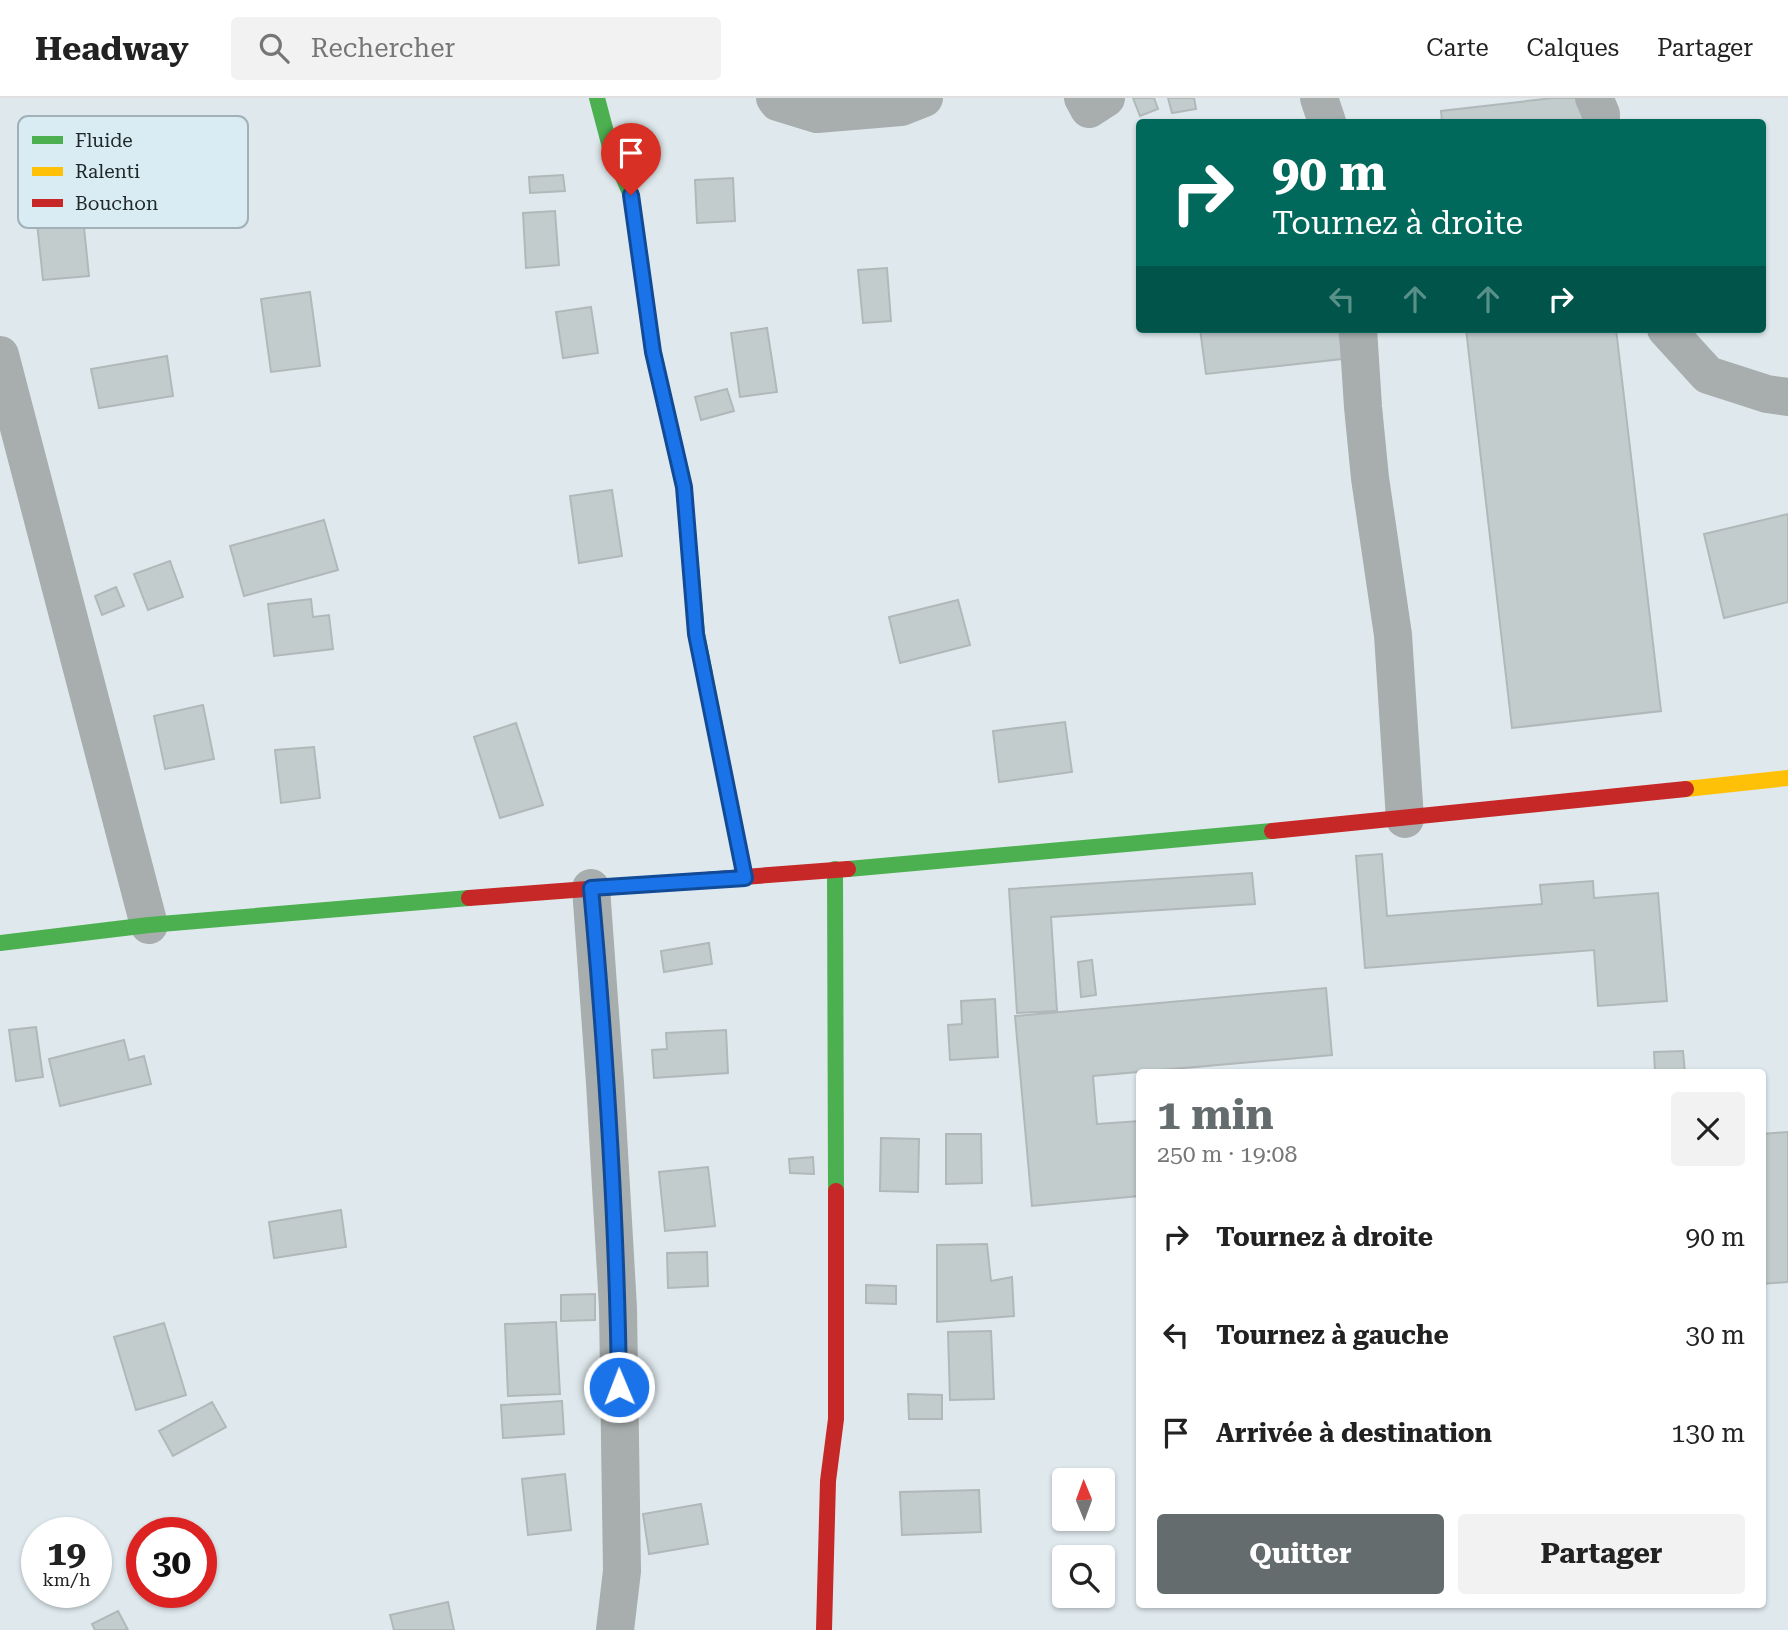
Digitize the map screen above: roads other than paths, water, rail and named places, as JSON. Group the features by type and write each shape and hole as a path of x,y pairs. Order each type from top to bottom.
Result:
{"street":[{"path":"597,98 610,147 631,195 653,352 684,487 696,634 745,878"},
{"path":"775,98 778,102 817,114 901,107 924,98"},
{"path":"1083,98 1089,109 1106,98"},
{"path":"1319,98 1326,119"},
{"path":"1594,98 1601,119"},
{"path":"1358,333 1369,466 1393,635 1405,819"},
{"path":"1670,333 1708,375 1767,394 1788,397"},
{"path":"0,355 149,925"},
{"path":"0,943 149,925 591,888 745,878 1405,819 1788,778"},
{"path":"824,1630 828,1481 836,1419 835,869"},
{"path":"591,888 606,1083 618,1308 622,1571 615,1630"}]}
